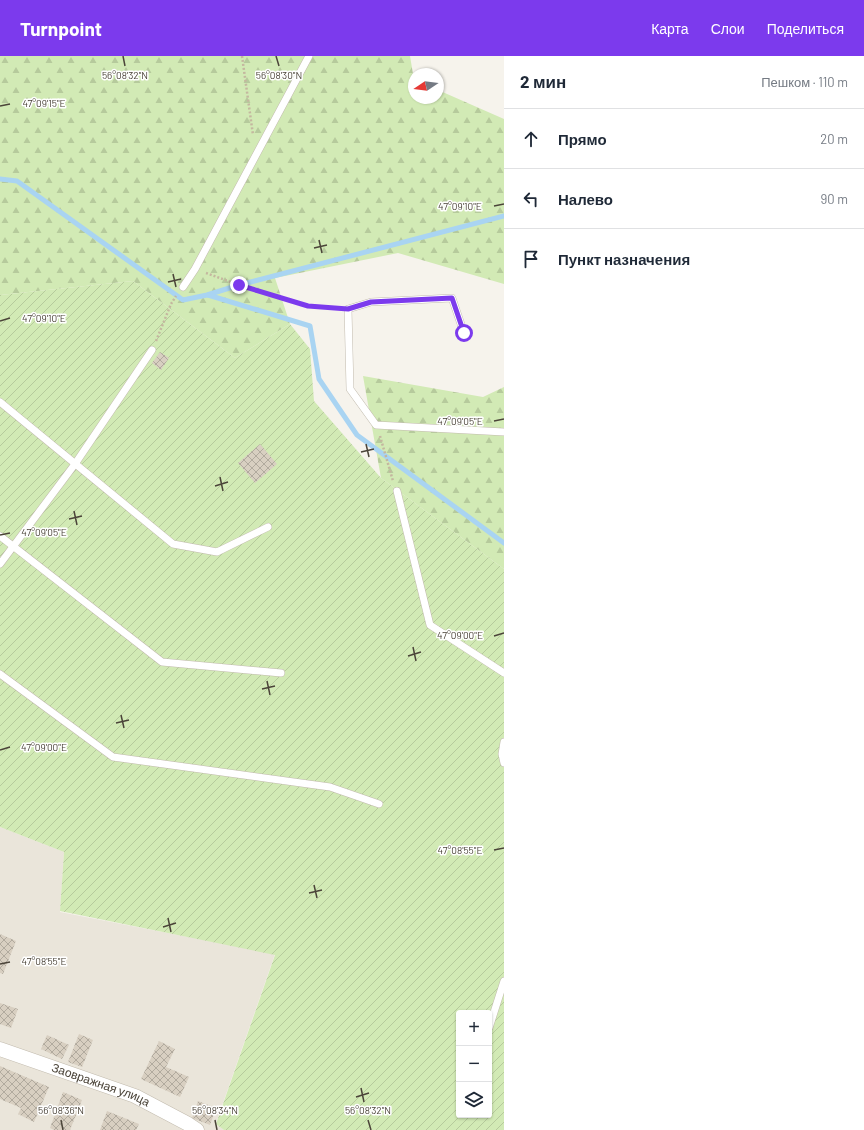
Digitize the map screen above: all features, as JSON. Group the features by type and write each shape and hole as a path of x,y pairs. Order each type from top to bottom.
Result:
{"street":[{"name":"Заовражная улица","path":"0,1049 135,1096 188,1124 196,1130"}],"lane":[{"path":"182,287 195,269 309,56"},
{"path":"464,333 452,298 371,302 348,309 350,389 376,425 504,432"},
{"path":"0,564 75,464 152,350"},
{"path":"0,402 173,544 217,552 268,527"},
{"path":"396,491 430,625 504,673"},
{"path":"0,536 162,662 281,672"},
{"path":"0,674 113,757 330,787 379,804"},
{"path":"504,742 502,754 504,763"},
{"path":"492,1019 504,981"}],"path":[{"path":"242,56 256,154"},
{"path":"195,269 239,285 308,306 348,309"},
{"path":"152,350 171,304"},
{"path":"376,425 396,491"}],"shaded area":[{"path":"0,827 64,852 60,912 275,954 216,1123 224,1130 0,1130"}],"green space":[{"path":"0,56 410,56 412,68 408,68 408,104 444,104 444,93 504,119 504,284 398,253 275,278 290,324 235,358 133,281 0,295"},
{"path":"133,281 235,358 290,324 310,349 314,401 381,478 504,569 504,1130 224,1130 216,1124 275,955 60,911 64,852 0,827 0,295"},
{"path":"363,376 483,397 504,387 504,569 381,478"}],"building":[{"path":"160,352 169,358 161,370 152,363"},
{"path":"260,444 277,464 255,483 238,463"},
{"path":"0,934 16,941 3,974 0,973"},
{"path":"0,1003 18,1009 11,1028 0,1024"},
{"path":"79,1034 93,1040 82,1067 68,1062"},
{"path":"47,1035 69,1045 62,1059 41,1049"},
{"path":"159,1041 175,1049 166,1067 189,1077 180,1097 141,1079"},
{"path":"0,1066 49,1087 34,1122 18,1114 21,1108 0,1099"},
{"path":"63,1092 82,1100 70,1130 54,1130 50,1128"},
{"path":"198,1101 216,1108 210,1125 192,1118"},
{"path":"107,1111 139,1124 136,1130 100,1130"}],"waterway":[{"path":"0,179 17,181 183,300 207,295 239,285 504,216"},
{"path":"208,295 310,326 319,379 357,435 504,543"}],"route":[{"path":"239,285 308,306 348,309 371,302 452,298 464,333"}]}
